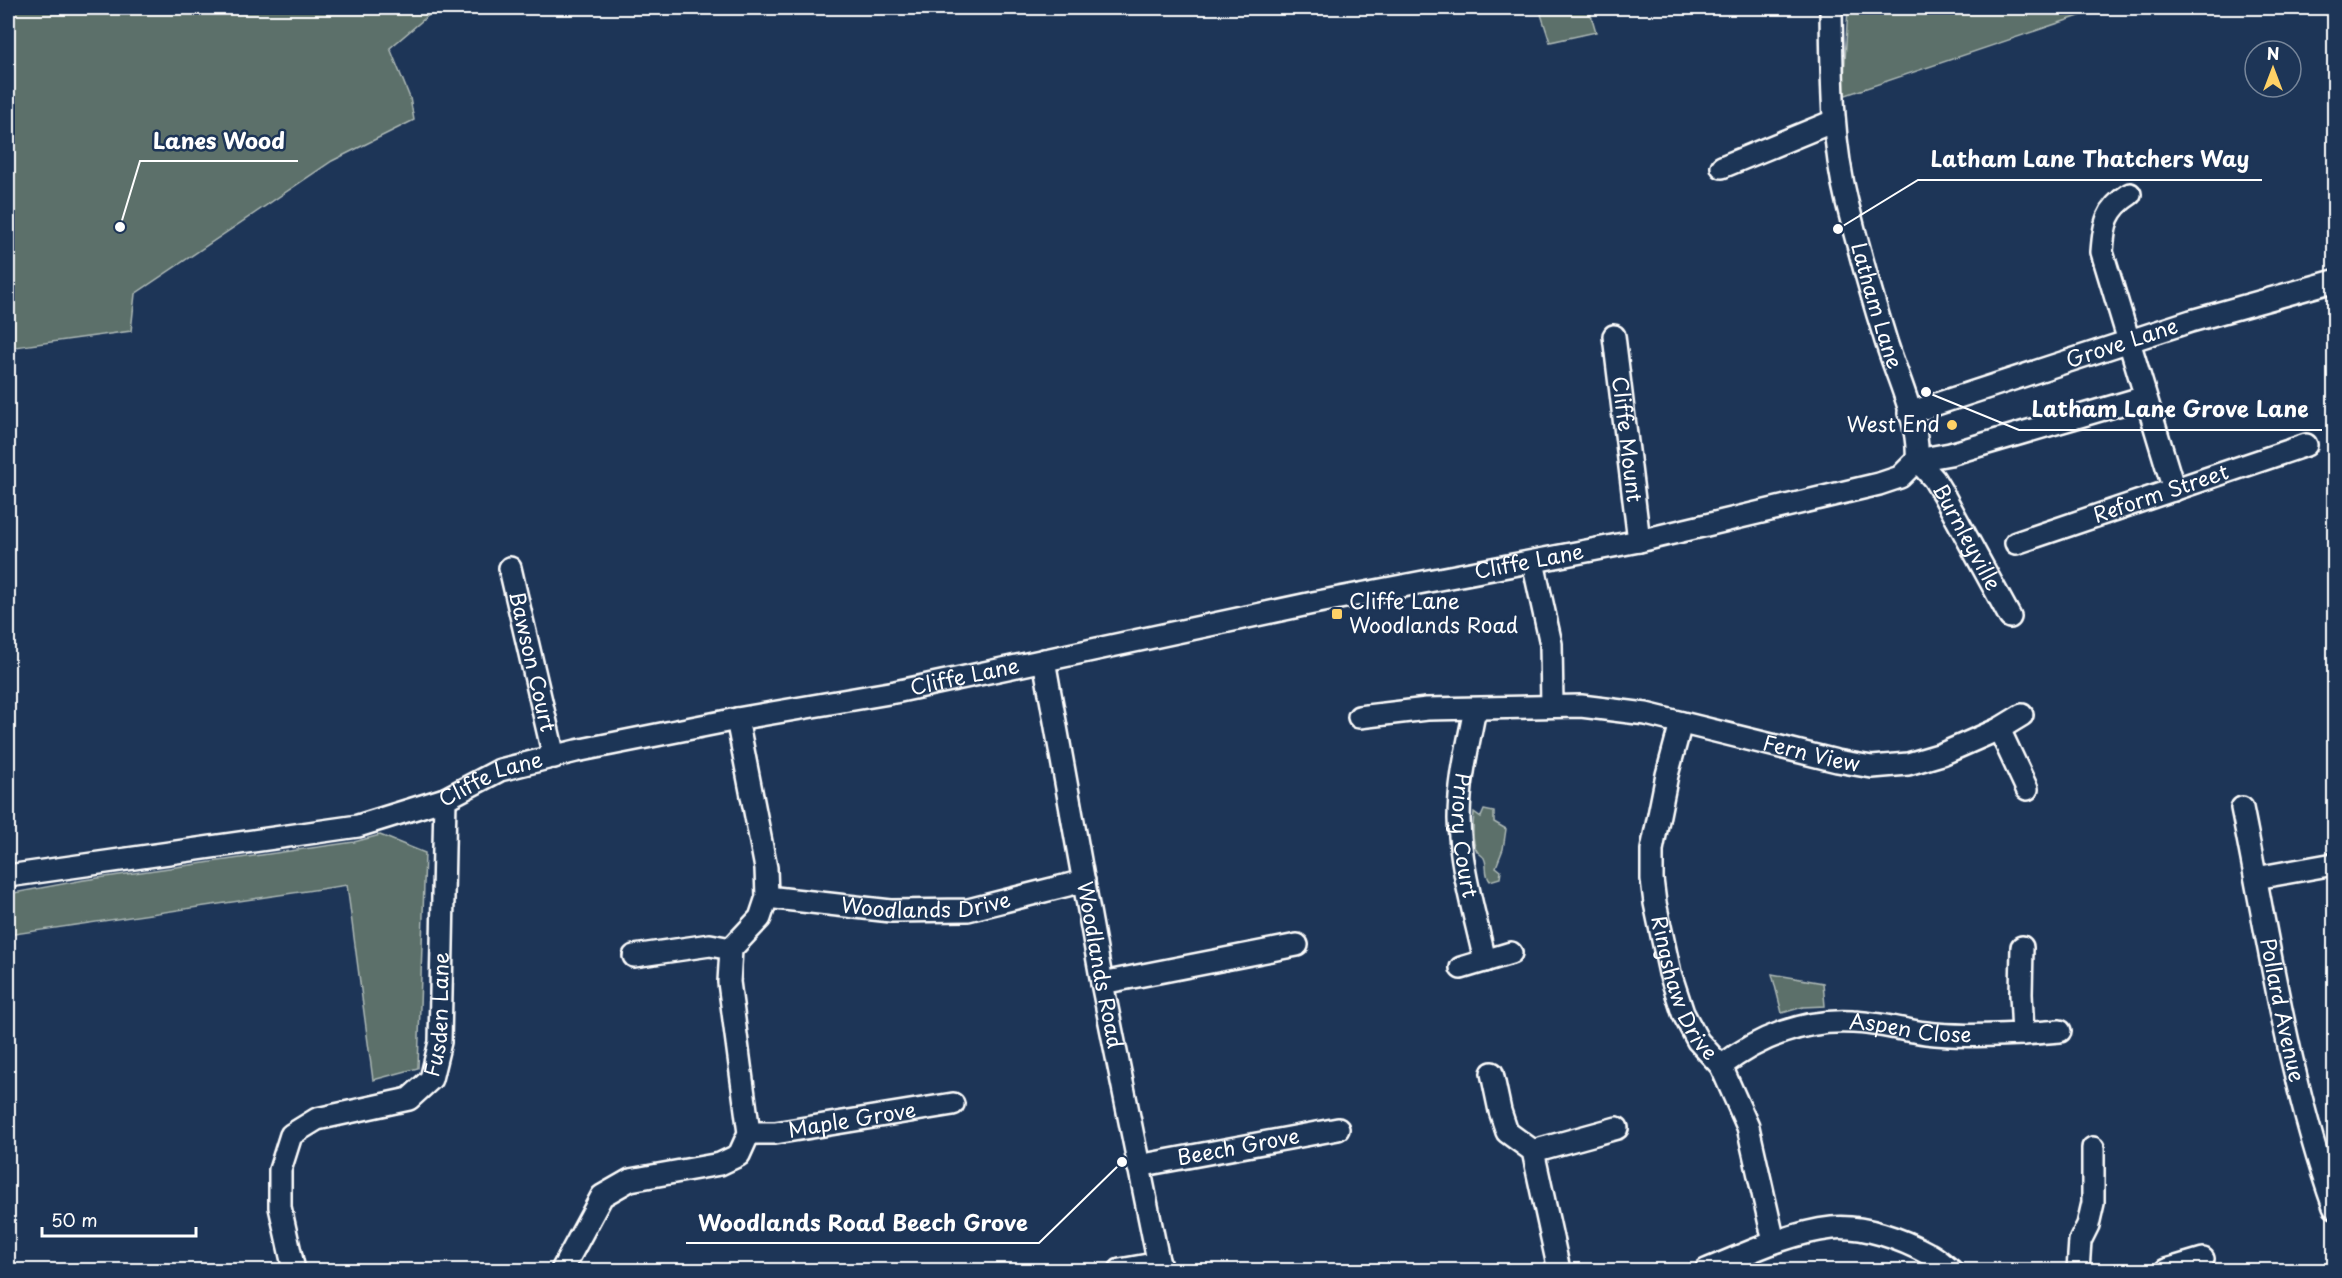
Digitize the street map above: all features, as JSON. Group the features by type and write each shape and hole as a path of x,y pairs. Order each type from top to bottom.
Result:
{"street":[{"name":"Latham Lane","path":"1832,8 1832,101 1846,199 1885,338 1909,413 1918,447 1917,460"},
{"path":"1722,167 1834,121"},
{"path":"2130,194 2116,203 2104,226 2102,252 2174,490"},
{"name":"Grove Lane","path":"1909,413 2191,321 2334,281"},
{"name":"Cliffe Mount","path":"1614,336 1639,541"},
{"path":"1917,460 1950,454 2145,397"},
{"name":"Reform Street","path":"2016,543 2306,444"},
{"name":"Cliffe Lane","path":"8,876 358,826 445,799 500,770 554,757 738,719 895,692 1313,603 1639,541 1879,484 1900,477 1917,460"},
{"name":"Burnleyville","path":"1917,460 1934,479 1943,494 2010,617"},
{"path":"1533,562 1551,644 1552,706"},
{"name":"Bawson Court","path":"510,567 554,757"},
{"name":"Woodlands Road","path":"1044,660 1102,983 1159,1267"},
{"name":"Fern View","path":"1359,717 1427,709 1581,706 1646,714 1837,761 1872,767 1908,764 1941,754 1999,729 2022,715"},
{"name":"Priory Court","path":"1475,709 1463,770 1459,822 1462,851 1485,961"},
{"path":"562,1270 602,1196 630,1180 720,1164 739,1155 749,1133 729,982 731,950 760,918 767,897 765,868 738,719"},
{"name":"Ringshaw Drive","path":"1681,723 1658,816 1652,850 1652,879 1670,973 1683,1013 1698,1041 1721,1066 1748,1127 1774,1242"},
{"path":"1999,729 2027,789"},
{"name":"Fusden Lane","path":"294,1270 280,1207 280,1170 291,1135 317,1119 409,1099 431,1079 440,1042 445,799"},
{"name":"Pollard Avenue","path":"2242,808 2287,1045 2314,1150 2334,1207"},
{"path":"2256,878 2334,864"},
{"name":"Woodlands Drive","path":"767,897 891,911 968,910 1084,881"},
{"path":"634,956 710,945 731,950"},
{"path":"1102,983 1297,945"},
{"path":"2022,947 2020,994 2023,1034"},
{"path":"1461,968 1511,953"},
{"name":"Aspen Close","path":"1721,1066 1736,1054 1765,1039 1787,1030 1816,1023 1855,1022 1929,1034 2023,1034 2060,1031"},
{"path":"1492,1073 1507,1132 1533,1151 1559,1270"},
{"name":"Maple Grove","path":"749,1133 775,1133 953,1104"},
{"path":"1533,1151 1617,1128"},
{"name":"Beech Grove","path":"1138,1166 1338,1129"},
{"path":"2078,1270 2080,1241 2088,1225 2093,1203 2093,1148"},
{"path":"1706,1270 1774,1242 1833,1228 1867,1230 1930,1254 1951,1270"},
{"path":"2166,1270 2203,1258"},
{"path":"1120,1270 1159,1267"}],"green space":[{"path":"8,8 437,8 390,48 410,98 414,120 332,161 135,294 131,331 8,348"},
{"path":"1539,8 1589,8 1596,32 1550,42"},
{"path":"1848,8 2103,8 1843,96"},
{"path":"1484,810 1494,812 1494,822 1506,829 1503,849 1496,867 1501,871 1500,878 1490,881 1484,857 1477,851 1473,838 1474,812 1481,817"},
{"path":"380,835 425,853 418,1068 373,1080 347,885 8,935 8,894 84,880 354,842"},
{"path":"1772,974 1823,983 1825,1006 1803,1007 1782,1013"}],"place":[{"name":"Lanes Wood","path":"120,227"},
{"name":"Latham Lane Thatchers Way","path":"1838,229"},
{"name":"Latham Lane Grove Lane","path":"1926,392"},
{"name":"West End","path":"1952,425"},
{"name":"Cliffe Lane Woodlands Road","path":"1337,614"},
{"name":"Woodlands Road Beech Grove","path":"1122,1162"}]}
